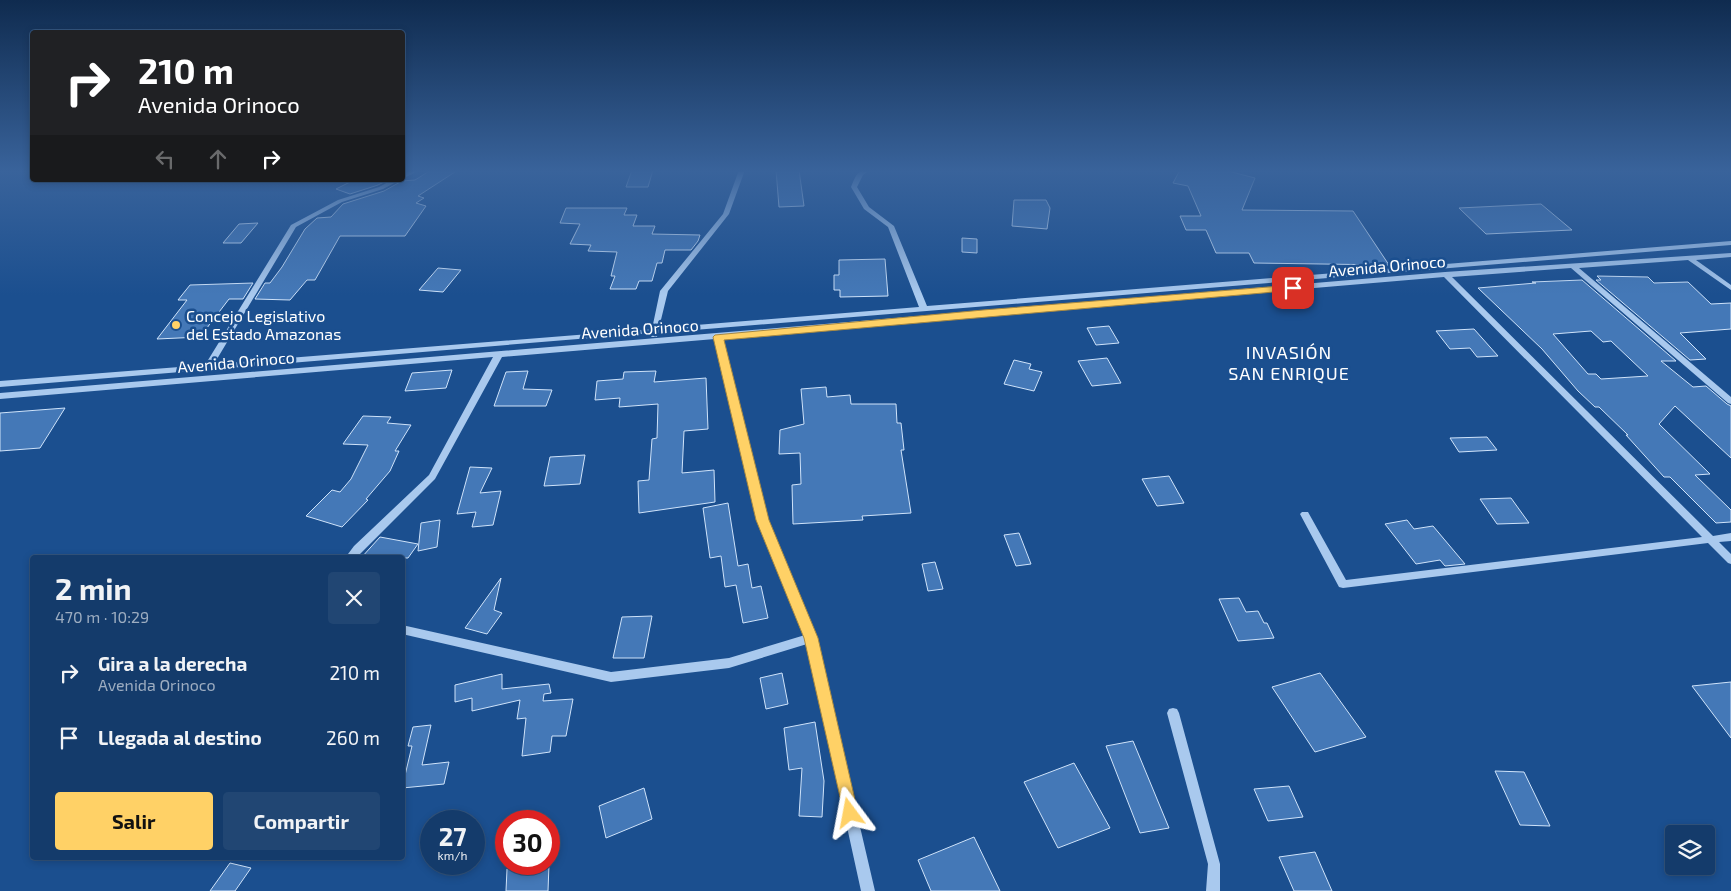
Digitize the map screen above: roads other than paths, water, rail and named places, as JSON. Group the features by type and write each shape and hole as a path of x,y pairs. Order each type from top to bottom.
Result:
{"street":[{"path":"208,367 292,226 320,212"},
{"path":"654,342 654,331 664,291 727,212"},
{"path":"871,212 891,226 924,309"},
{"name":"Avenida Orinoco","path":"0,384 1731,244"},
{"name":"Avenida Orinoco","path":"0,396 1446,275 1731,255"},
{"path":"1691,259 1731,288"},
{"path":"1438,267 1731,560"},
{"path":"1574,267 1731,401"},
{"path":"718,337 762,520 811,638 868,891"},
{"path":"352,555 357,548 432,477 499,354"},
{"path":"1305,514 1343,584 1731,537"},
{"path":"405,630 611,677 729,663 811,638"},
{"path":"1173,713 1214,864 1213,891"}],"place":[{"name":"Concejo Legislativo del Estado Amazonas","path":"176,325"}],"district":[{"name":"INVASIÓN SAN ENRIQUE","path":"1289,363"}]}
